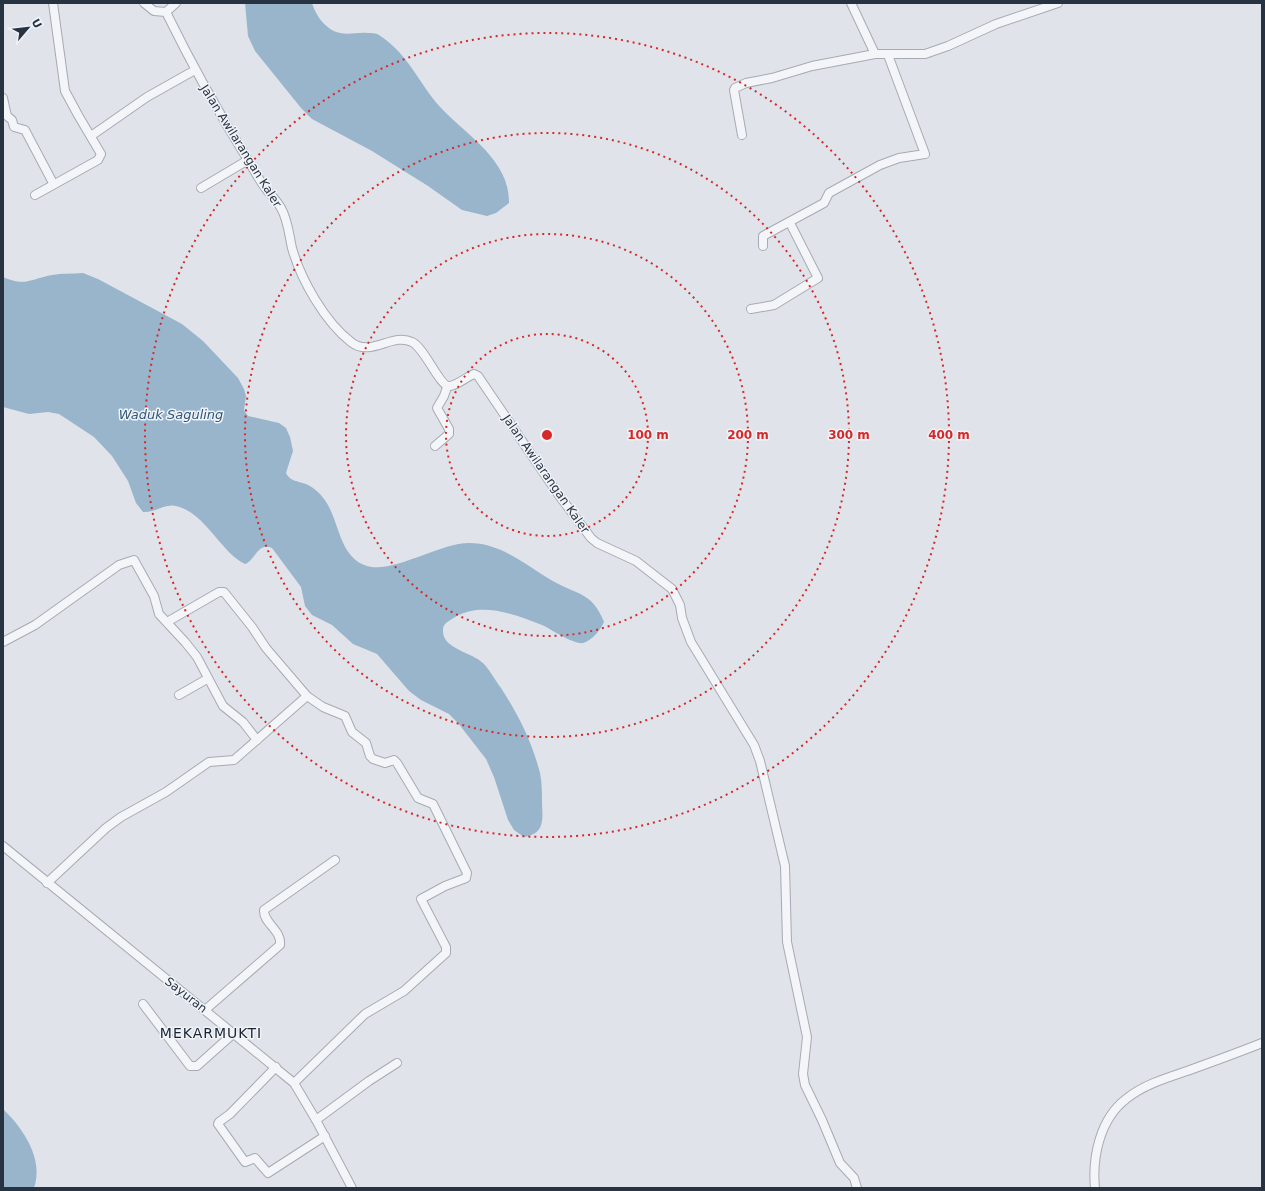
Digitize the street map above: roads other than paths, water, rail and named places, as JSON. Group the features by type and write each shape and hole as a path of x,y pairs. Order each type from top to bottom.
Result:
{"street":[{"path":"35,195 53,183 100,158 100,150 65,91 53,3"},
{"path":"144,3 154,11 166,12 176,3"},
{"path":"851,3 874,54"},
{"path":"742,135 735,88 746,83 772,78 812,66 874,54 917,55 931,52 996,24 1058,3"},
{"name":"Jalan Awilarangan Kaler","path":"166,12 195,70 265,188 281,208 294,254 307,287 351,343 360,347 372,348 404,340 413,342 432,364 442,384 447,386 452,386 474,374 478,376 558,494 591,538 597,543 636,561 672,589 680,605 682,618 691,642 754,745 760,761 785,866 787,942 807,1037 803,1074 805,1085 840,1163 854,1178 857,1188"},
{"path":"763,246 763,236 790,223 805,212 824,203 829,192 843,184 880,165 899,158 925,154 888,55"},
{"path":"91,136 141,101 195,70"},
{"path":"3,98 7,116 12,120 14,127 25,130 53,183"},
{"path":"201,188 248,160"},
{"path":"751,309 774,305 818,278 790,223"},
{"path":"435,446 449,434 449,430 437,408 444,396 447,386"},
{"path":"3,642 35,625 119,565 132,560 136,562 154,596 157,610 197,657 207,679 223,706 243,722 258,740"},
{"path":"167,622 219,592 224,592 252,627 266,648 307,696 323,707 345,716 352,732 364,741 373,759 385,763 396,761 418,798 433,804 467,873 466,878 445,886 421,899 446,947 444,955 404,991 365,1014 294,1083"},
{"path":"179,695 207,679"},
{"path":"47,883 106,828 121,817 166,792 209,762 234,760 307,696"},
{"name":"Sayuran","path":"3,846 294,1083 325,1136 352,1188"},
{"path":"205,1010 280,945 280,938 265,917 264,910 335,860"},
{"path":"143,1004 170,1037 190,1066 197,1066 234,1033"},
{"path":"1096,1188 1094,1165 1103,1129 1113,1112 1126,1099 1169,1077 1262,1043"},
{"path":"316,1120 369,1081 397,1063"},
{"path":"276,1067 230,1114 219,1122 218,1124 223,1134 245,1162 255,1158 268,1174 325,1136"}],"water":[{"path":"245,3 312,3 322,22 330,29 343,34 375,33 379,35 398,51 442,109 486,150 503,174 509,203 496,213 487,216 462,210 428,186 372,151 312,119 301,108 255,51 248,36"},
{"name":"Waduk Saguling","path":"83,273 98,279 182,324 203,341 238,378 246,396 244,410 248,416 279,423 286,428 290,437 293,451 286,473 292,479 306,484 316,490 322,497 329,508 345,546 350,555 357,561 367,566 390,566 457,544 481,544 513,556 551,580 589,599 594,604 604,622 593,637 583,643 574,642 542,625 509,613 497,611 473,610 462,613 447,622 443,628 444,636 447,642 458,650 478,659 486,666 519,718 533,750 540,773 542,821 539,830 524,837 514,830 508,820 494,777 486,759 458,723 449,714 421,700 409,691 377,654 353,644 332,625 312,615 305,606 301,587 272,548 263,547 249,562 245,564 236,559 196,516 187,510 172,505 143,512 136,503 128,481 112,456 94,437 59,414 48,412 29,414 3,407 3,277 23,282 56,274"},
{"path":"3,1109 18,1125 34,1155 36,1177 34,1188 3,1188"}],"district":[{"name":"MEKARMUKTI","path":"211,1033"}]}
